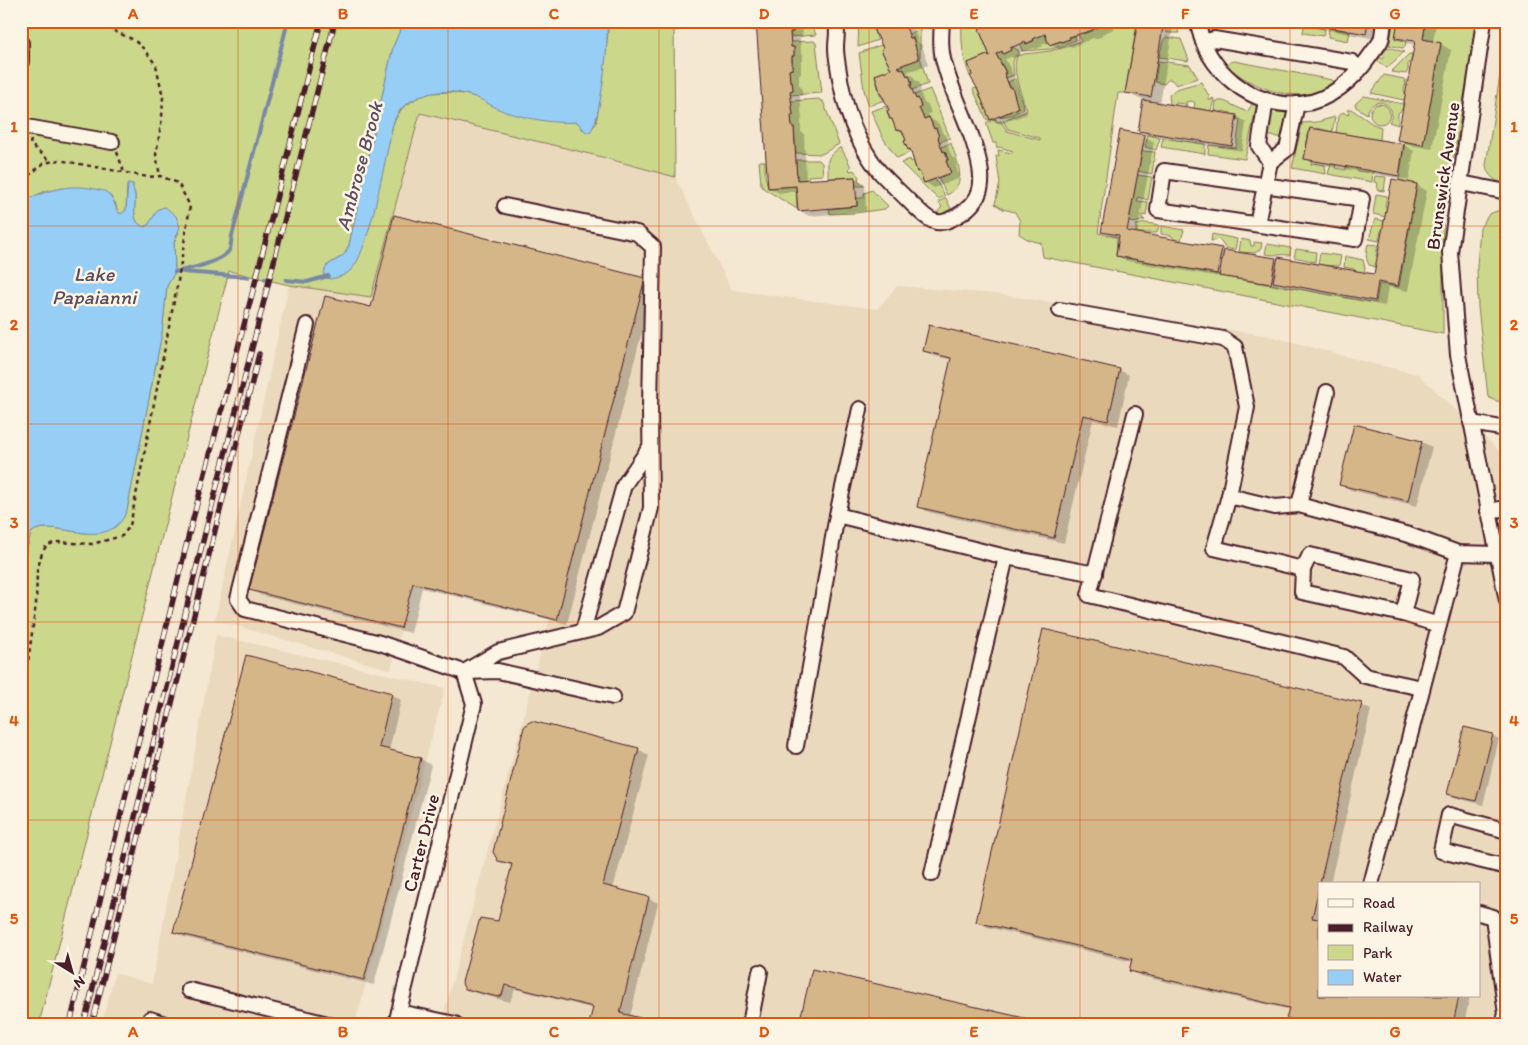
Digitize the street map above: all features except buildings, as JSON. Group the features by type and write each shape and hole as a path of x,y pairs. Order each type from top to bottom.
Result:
{"street":[{"path":"835,21 838,27 836,45 842,87 859,140 878,170 928,219 940,223 948,221 964,212 972,204 978,195 982,174 981,163 945,67 941,39 942,21"},
{"path":"1198,21 1203,42 1214,63 1225,76 1253,94 1287,104 1314,102 1336,91 1349,81 1380,41 1384,21"},
{"name":"Brunswick Avenue","path":"1484,21 1450,252 1458,355 1507,601"},
{"path":"1203,42 1214,40 1352,62 1360,69"},
{"path":"21,43 21,62"},
{"path":"1266,99 1259,146 1270,162"},
{"path":"1256,224 1270,162 1287,149 1297,104"},
{"path":"28,127 112,142"},
{"path":"1164,172 1265,185 1362,199 1355,239 1158,210 1164,172"},
{"path":"1461,182 1507,192"},
{"path":"464,672 498,652 598,628 624,613 651,508 653,247 637,233 505,206"},
{"path":"1060,310 1223,339 1235,348 1247,407 1229,496 1214,548 1303,569"},
{"path":"307,325 238,599 245,608 380,643 464,672 498,671 613,697"},
{"path":"1299,505 1327,392"},
{"path":"796,746 837,515 860,409"},
{"path":"1135,414 1089,595 1344,657 1365,676 1422,688"},
{"path":"1470,422 1507,429"},
{"path":"583,631 624,484 650,447"},
{"path":"1229,496 1276,507 1299,505 1409,535 1458,553 1497,554"},
{"path":"1488,511 1507,508"},
{"path":"837,515 1006,557 1095,574"},
{"path":"1372,882 1458,553"},
{"path":"1403,614 1412,579 1310,555 1303,569 1302,592 1403,614 1439,625"},
{"path":"932,874 1006,557"},
{"name":"Carter Drive","path":"398,1018 474,704 464,672"},
{"path":"1507,831 1448,815 1441,851 1507,866"},
{"path":"1480,913 1493,917 1506,1014 1503,1024"},
{"path":"750,1024 760,972"},
{"path":"189,990 328,1024"},
{"path":"398,1018 455,1024"},
{"path":"149,1024 150,1019 165,1024"}],"path":[{"path":"92,21 134,40 156,64 163,97 162,118 156,155 160,176"},
{"path":"28,127 30,144 50,161"},
{"path":"112,142 124,172"},
{"path":"21,176 27,177 44,162 59,160 148,177 160,176 178,183 190,206 182,261 130,526 122,536 92,544 56,542 46,546 37,571 36,604 28,662 21,682"}],"shaded area":[{"path":"420,113 598,156 675,177 732,290 877,309 897,286 997,294 1270,336 1418,374 1507,458 1507,1024 441,1024 550,618 412,585 391,670 215,620 289,285 371,297"},
{"path":"216,635 445,688 355,1024 102,1024 115,973 152,984"}],"green space":[{"path":"21,21 404,21 393,47 349,245 344,255 326,266 339,277 379,187 393,124 402,108 417,98 431,93 450,92 577,122 582,129 588,132 596,124 608,32 607,21 674,21 675,177 598,156 420,113 371,297 289,285 229,271 39,1024 21,1024 21,570 31,533 36,530 51,528 89,533 109,530 127,510 162,333 167,286 175,271 174,242 179,232 154,217 145,227 137,222 133,184 127,185 126,210 121,214 118,212 115,202 48,190 21,202"},
{"path":"790,21 811,21 816,35 790,37 790,32 793,32 793,23"},
{"path":"859,21 872,21 874,26 872,27 878,40 858,47"},
{"path":"974,21 992,21 979,29 989,54 968,63 972,75 970,76 963,51 962,25"},
{"path":"1104,21 1137,21 1125,93 1118,93 1098,233 1117,237 1116,256 1376,303 1379,284 1399,287 1417,184 1399,180 1405,141 1423,144 1441,43 1423,39 1426,21 1477,21 1443,222 1443,334 1043,257 1041,243 1029,240 1019,234 1020,221 1015,212 1003,209 995,204 1000,183 996,156 999,156 998,150 1012,153 1013,151 997,148 996,143 993,143 986,123 996,119 997,122 1001,121 1007,131 1040,140 1040,138 1008,129 1003,120 1027,111 1016,76 1017,56 1051,51 1081,41 1078,34 1083,32 1084,34 1093,30"},
{"path":"1167,21 1175,21 1179,33 1167,33 1165,27"},
{"path":"1394,21 1398,21 1395,39 1406,41 1405,47 1389,45"},
{"path":"1304,26 1325,29 1323,36 1303,33"},
{"path":"1329,28 1350,32 1348,41 1328,37"},
{"path":"920,29 920,57 928,84 912,90 909,76 907,76 904,69 897,67 919,59 914,48 916,46 913,38 910,38 909,34"},
{"path":"1507,30 1507,185 1493,178 1488,172 1486,165"},
{"path":"1045,34 1049,45 1075,36 1076,40 1052,49 1022,51 1020,44 1034,41 1033,39"},
{"path":"1166,37 1181,39 1189,60 1159,57 1163,41"},
{"path":"814,41 816,43 822,93 790,95 790,91 793,90 789,70 793,69 792,56 794,56 794,47 791,47 791,42"},
{"path":"881,45 883,48 881,50 891,69 875,75 880,95 884,100 869,106 864,90 859,53"},
{"path":"1388,47 1404,52 1387,68 1377,61 1380,57 1383,59 1385,57 1382,55"},
{"path":"1010,48 1018,50 1019,53 1014,60 1014,75 1006,78 1004,73 1006,72 996,54 1002,51 1003,54 1011,50"},
{"path":"1409,54 1412,54 1411,61 1408,64 1406,74 1391,72"},
{"path":"1158,61 1190,65 1198,78 1176,85 1169,79 1164,84 1155,82"},
{"path":"1234,61 1332,80 1336,83 1323,90 1309,94 1294,95 1279,92 1250,82 1227,66 1230,62"},
{"path":"1384,75 1404,79 1406,83 1404,90 1406,96 1404,100 1371,93"},
{"path":"1015,79 1024,109 1011,115 998,117 1018,108 1013,96 1015,96 1008,82"},
{"path":"1201,82 1209,96 1209,100 1214,99 1211,111 1194,108 1195,103 1192,101 1186,102 1187,107 1185,107 1185,104 1170,104 1169,95 1176,89"},
{"path":"977,88 990,120 987,120 973,89"},
{"path":"930,89 950,138 939,142 936,129 934,129 929,117 924,119 919,108 921,107 918,98 916,99 914,95"},
{"path":"1364,96 1403,104 1402,110 1398,113 1398,125 1389,122 1392,116 1391,110 1382,102 1372,105 1367,114 1356,107 1355,104"},
{"path":"819,99 823,101 839,144 822,154 796,153 791,101"},
{"path":"1216,101 1224,101 1247,112 1253,103 1257,104 1245,159 1208,154 1209,145 1236,148 1240,120 1231,115 1231,113 1222,111 1220,113 1215,110"},
{"path":"1380,104 1387,107 1390,114 1387,121 1380,124 1373,121 1370,114 1373,107"},
{"path":"886,106 889,119 892,119 897,130 902,131 906,140 904,141 911,152 897,158 883,138 871,111"},
{"path":"1270,107 1289,111 1284,138 1265,135"},
{"path":"1351,109 1373,124 1381,127 1380,140 1336,133 1338,116 1344,112 1347,115 1349,113 1347,110"},
{"path":"1335,117 1332,132 1317,128 1316,131 1309,129 1304,159 1311,160 1311,165 1312,163 1325,165 1326,174 1292,168 1302,123 1317,122"},
{"path":"1148,134 1160,138 1156,150 1145,147"},
{"path":"1163,138 1205,144 1205,154 1161,147"},
{"path":"951,143 960,178 954,190 947,195 938,177 951,173 946,161 948,160 941,147"},
{"path":"841,147 851,167 849,168 850,171 854,170 859,177 858,180 865,186 856,186 855,177 828,178 829,157"},
{"path":"1142,151 1155,152 1152,174 1138,171"},
{"path":"910,159 911,162 914,160 917,172 919,171 924,183 935,179 945,196 938,199 901,163"},
{"path":"796,160 819,160 822,163 823,175 808,176 808,180 797,180"},
{"path":"759,161 765,161 765,175 768,188 796,186 797,209 763,188"},
{"path":"1331,164 1336,164 1335,168 1346,170 1346,166 1357,168 1357,171 1373,171 1372,182 1328,174"},
{"path":"1137,175 1152,177 1148,200 1138,197 1137,201 1148,202 1146,216 1142,215 1142,218 1145,220 1134,223 1129,222"},
{"path":"1375,176 1386,177 1384,191 1377,190 1378,183 1374,182"},
{"path":"872,190 888,206 885,209 830,214 829,209 857,206 857,198 864,198 864,193"},
{"path":"1376,194 1387,196 1385,206 1388,207 1386,217 1373,214"},
{"path":"946,198 951,209 937,216 935,215 942,207 938,202"},
{"path":"1497,211 1507,212 1507,402 1496,401 1488,397 1478,307 1477,266 1480,228 1489,214"},
{"path":"1375,219 1385,221 1379,241 1369,239"},
{"path":"1146,223 1159,225 1157,233 1136,233 1136,225"},
{"path":"1161,226 1184,230 1181,240 1176,241 1172,236 1161,234"},
{"path":"1212,234 1237,239 1235,250 1225,248 1219,239 1211,241"},
{"path":"1241,239 1250,241 1251,246 1254,246 1254,242 1262,243 1261,249 1255,253 1239,252"},
{"path":"1267,244 1291,248 1290,255 1265,254"},
{"path":"1368,244 1378,245 1376,256 1379,257 1377,267 1369,265 1366,254"},
{"path":"1296,249 1316,252 1315,262 1294,257"},
{"path":"1320,253 1341,256 1339,266 1318,265"},
{"path":"1345,256 1363,260 1364,274 1344,267"}],"water":[{"path":"404,21 607,21 605,61 598,113 590,132 586,132 577,122 550,122 524,117 501,110 473,96 460,93 434,93 411,101 400,110 394,120 374,212 369,231 357,261 347,273 330,279 324,277 325,269 344,254 349,245 393,47"},
{"name":"Lake Papaianni","path":"128,183 133,184 135,214 140,225 145,227 158,209 165,207 176,216 180,227 174,242 175,272 167,286 162,333 127,510 119,524 107,531 94,533 52,528 40,529 31,533 21,570 21,202 57,189 85,187 106,192 111,196 118,212 121,214 126,210"}],"waterway":[{"path":"175,272 214,261 221,258 230,249 288,21"},
{"name":"Ambrose Brook","path":"183,272 248,277"},
{"name":"Ambrose Brook","path":"286,280 307,282 328,276"}],"railway":[{"path":"70,1024 188,538 321,21"},
{"path":"84,1024 203,541 335,21"},
{"path":"94,1016 259,354"}]}
